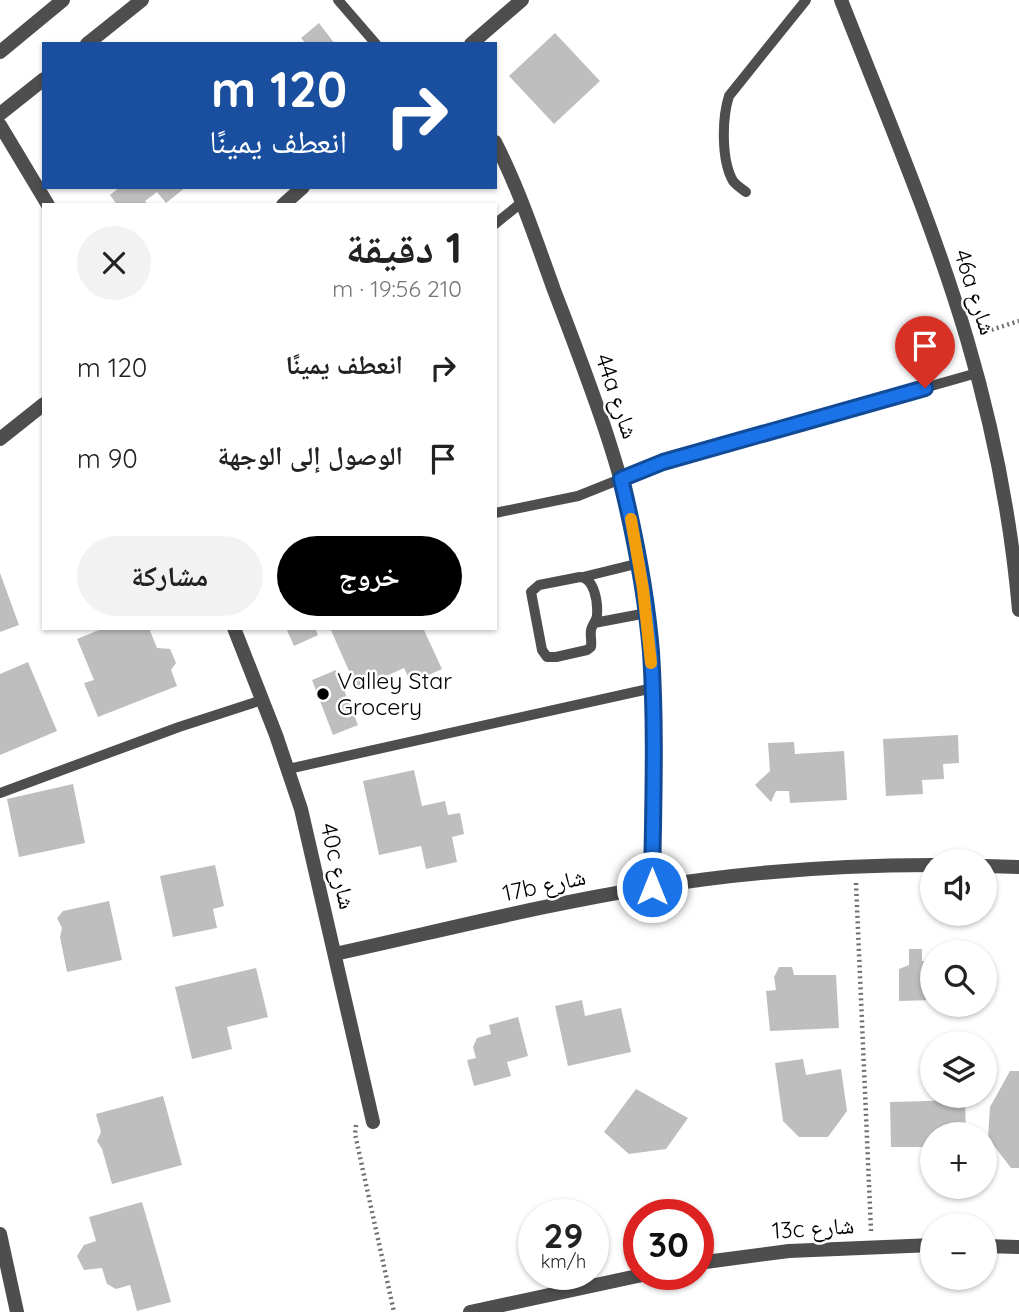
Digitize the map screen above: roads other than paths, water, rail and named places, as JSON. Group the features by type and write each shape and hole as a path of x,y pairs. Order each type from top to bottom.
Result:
{"street":[{"path":"2,47 63,0"},
{"path":"90,42 142,0"},
{"path":"473,42 522,0"},
{"name":"46a شارع","path":"841,0 927,222 967,338 1008,517 1019,610"},
{"path":"0,114 42,81"},
{"path":"0,125 47,203"},
{"name":"44a شارع","path":"497,147 586,374 621,479 640,563 653,688 652,887"},
{"path":"285,203 301,189"},
{"path":"0,439 42,406"},
{"name":"40c شارع","path":"235,630 288,769 311,850 372,1120"},
{"name":"17b شارع","path":"335,954 573,901 652,887 733,876 855,866 920,865"},
{"path":"997,866 1019,867"},
{"path":"0,1234 17,1312"},
{"name":"13c شارع","path":"714,1261 789,1251 920,1245"},
{"path":"997,1246 1019,1247"},
{"path":"470,1312 623,1279"}],"lane":[{"path":"338,0 374,42"},
{"path":"746,192 734,182 726,159 724,112 729,96 806,0"},
{"path":"497,222 521,203"},
{"path":"497,513 578,496 663,462 977,373"},
{"path":"583,577 592,582 597,614 591,630 592,644 587,650 552,658 544,653 531,596 533,589 540,585 640,563"},
{"path":"594,623 647,613"},
{"path":"288,769 653,688"},
{"path":"0,793 179,727 262,700"}],"place":[{"name":"Valley Star Grocery","path":"323,694"}]}
